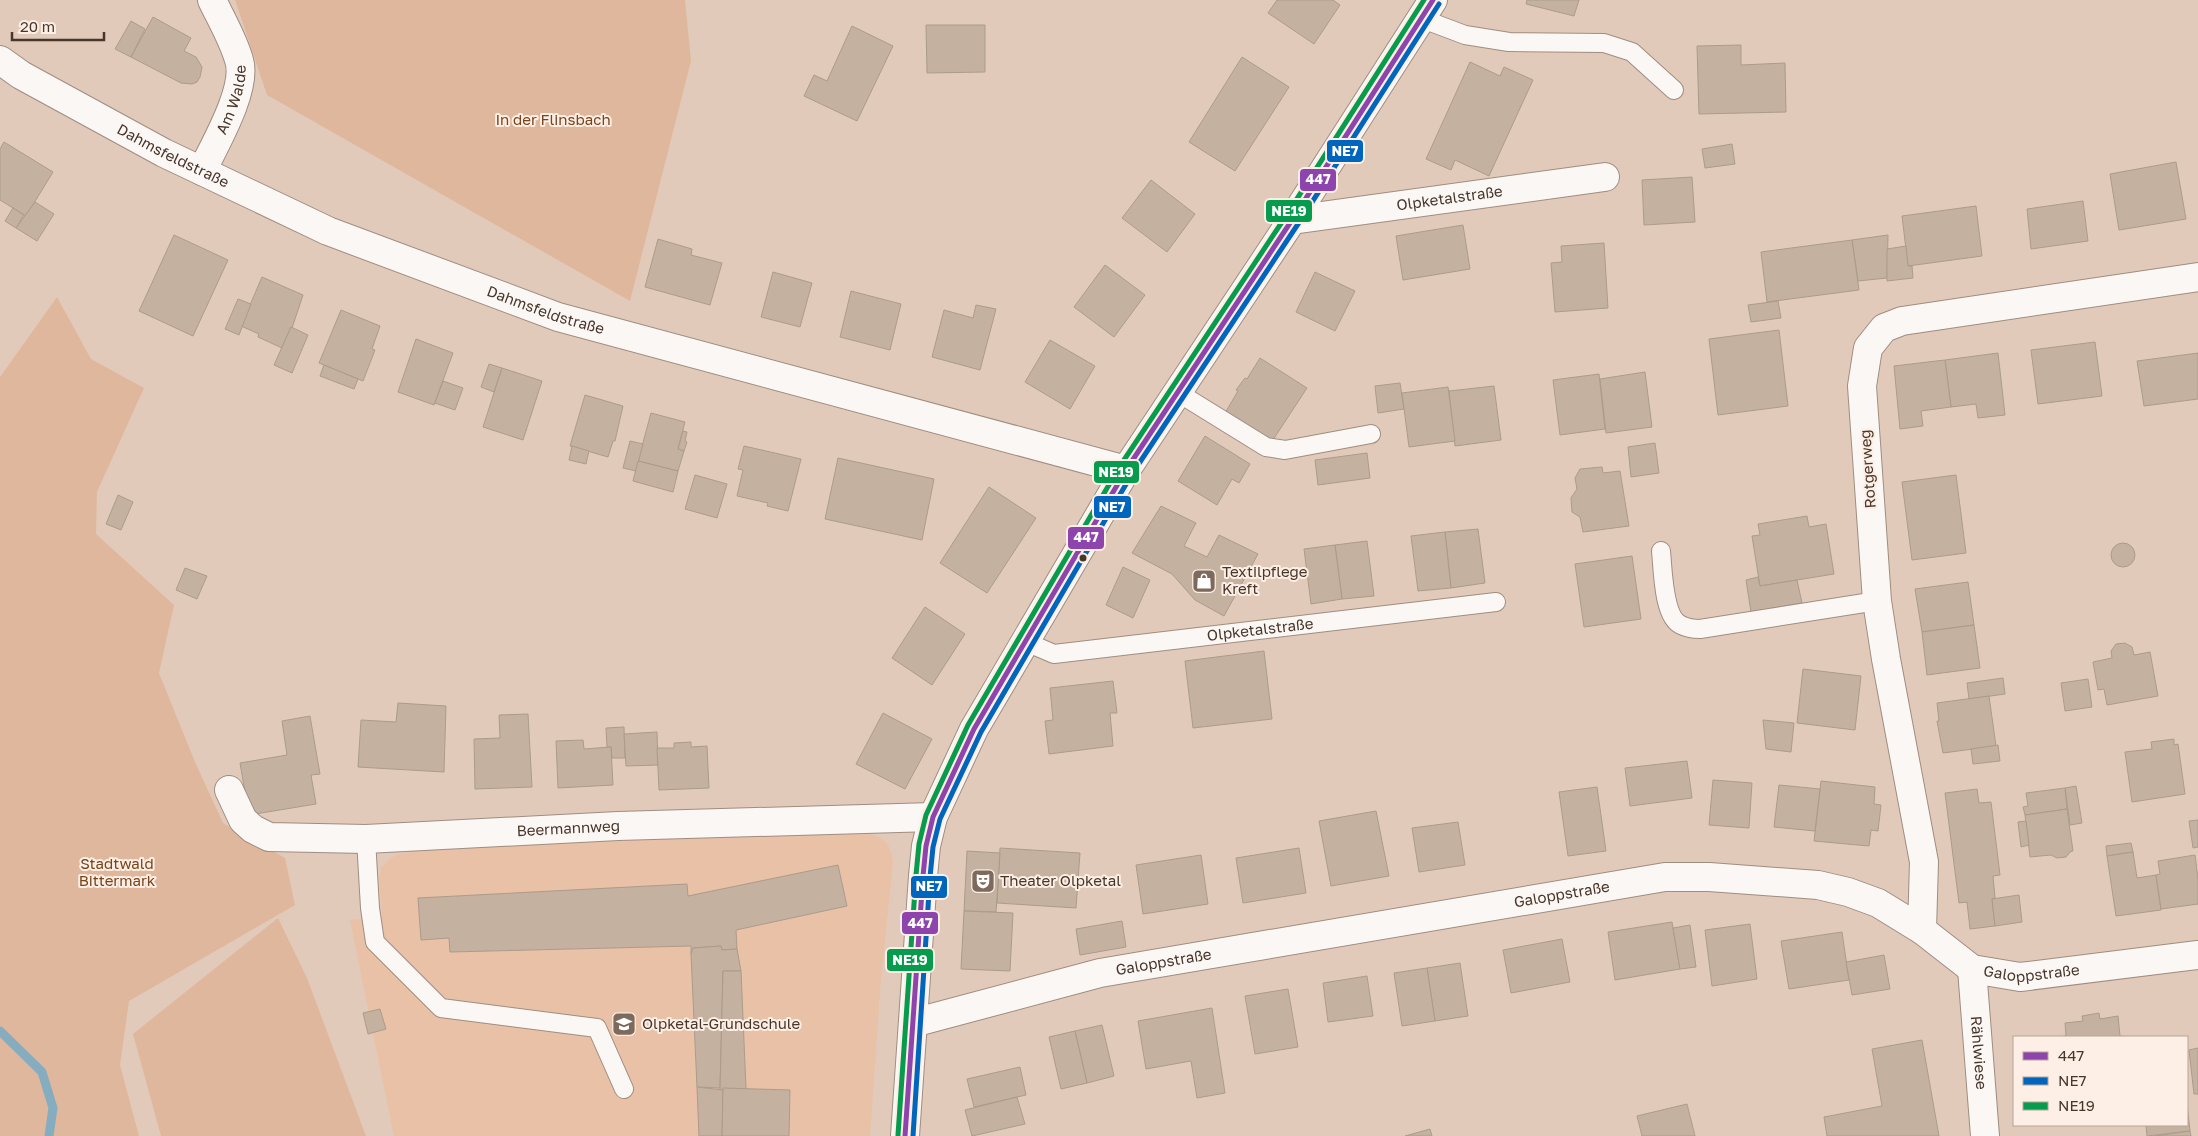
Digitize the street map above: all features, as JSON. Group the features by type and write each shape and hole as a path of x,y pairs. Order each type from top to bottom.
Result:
{"street":[{"name":"Am Walde","path":"202,171 237,95 241,76 240,61 212,0"},
{"path":"906,1136 923,876 926,846 933,817 974,729 1126,470 1292,220 1426,9"},
{"name":"Dahmsfeldstraße","path":"0,60 21,74 164,153 328,231 558,317 1126,470"},
{"name":"Olpketalstraße","path":"1292,220 1606,177"},
{"name":"Rotgerweg","path":"1922,930 1924,862 1877,601 1862,386 1868,348 1884,328 1902,321 2198,277"},
{"name":"Beermannweg","path":"229,790 243,820 253,829 269,837 366,839 618,826 933,817"},
{"name":"Galoppstraße","path":"913,1023 1100,973 1665,876 1709,877 1818,885 1848,892 1878,903 1922,930 1972,969 2020,977 2198,955"},
{"name":"Rählwiese","path":"1972,969 1985,1136"}],"lane":[{"path":"1426,9 1465,35 1509,42 1604,43 1632,52 1674,90"},
{"path":"1177,392 1266,447 1284,450 1371,434"},
{"path":"1661,551 1666,598 1671,615 1680,625 1692,628 1700,629 1877,601"},
{"name":"Olpketalstraße","path":"1026,642 1054,654 1496,602"},
{"path":"366,839 371,918 375,942 441,1008 597,1028 624,1089"}],"shaded area":[{"name":"Olpketal-Grundschule","path":"866,833 877,836 886,842 891,851 893,863 881,978 870,1136 394,1136 350,920 382,916 379,879 381,868 389,859 399,854 415,851 675,838"}],"green space":[{"name":"In der Flinsbach","path":"235,0 685,0 691,61 630,301 267,95"},
{"name":"Stadtwald Bittermark","path":"57,297 91,359 144,388 97,492 96,534 174,605 159,673 195,762 223,823 285,858 295,905 129,1001 120,1065 139,1136 0,1136 0,377"},
{"path":"278,918 307,978 366,1136 161,1136 133,1034"}],"building":[{"path":"1277,0 1333,0 1340,5 1314,44 1268,13"},
{"path":"1527,0 1579,0 1574,16 1526,4"},
{"path":"153,17 191,38 184,51 196,57 202,67 197,82 192,84 181,83 131,57"},
{"path":"131,21 145,29 131,57 115,49"},
{"path":"926,25 985,25 985,72 927,73"},
{"path":"852,26 893,46 857,121 804,96 814,75 827,81"},
{"path":"1741,45 1741,65 1785,63 1786,112 1699,114 1697,46"},
{"path":"1242,57 1289,87 1235,171 1189,142"},
{"path":"1470,62 1500,76 1504,67 1533,80 1489,176 1455,160 1451,170 1426,159"},
{"path":"4,142 53,172 26,216 0,200 0,149"},
{"path":"1732,144 1735,164 1705,168 1702,149"},
{"path":"2176,162 2186,219 2119,230 2110,174"},
{"path":"1692,177 1695,222 1644,225 1642,180"},
{"path":"1151,180 1195,214 1167,252 1122,218"},
{"path":"2083,201 2088,241 2031,249 2027,209"},
{"path":"35,202 54,214 37,241 16,228"},
{"path":"1976,206 1982,256 1908,266 1902,216"},
{"path":"13,208 24,215 16,228 5,221"},
{"path":"1463,225 1470,269 1403,280 1396,236"},
{"path":"174,235 228,260 193,336 139,311"},
{"path":"1888,235 1887,278 1858,281 1852,240"},
{"path":"658,239 692,249 691,255 722,263 710,305 645,287"},
{"path":"1852,240 1859,290 1767,302 1761,252"},
{"path":"1604,243 1608,308 1555,312 1551,263 1562,262 1561,246"},
{"path":"1906,246 1908,266 1912,266 1913,278 1887,281 1887,249"},
{"path":"1105,265 1145,295 1114,337 1074,307"},
{"path":"773,272 812,283 800,327 761,317"},
{"path":"1315,272 1355,291 1335,331 1296,312"},
{"path":"262,277 303,295 292,328 282,348 258,337 259,334 241,326"},
{"path":"851,291 901,304 890,350 840,337"},
{"path":"238,299 251,304 239,335 225,329"},
{"path":"1778,301 1781,318 1751,322 1748,305"},
{"path":"976,305 996,309 980,370 932,357 944,310 973,318"},
{"path":"341,310 380,326 372,349 375,350 363,381 319,363"},
{"path":"291,327 308,335 292,373 274,365"},
{"path":"1779,330 1788,406 1718,415 1709,339"},
{"path":"416,339 453,353 434,405 398,392"},
{"path":"1050,340 1095,366 1070,409 1025,382"},
{"path":"2095,342 2102,396 2038,404 2031,350"},
{"path":"1998,353 2005,415 1978,418 1976,404 1951,407 1945,360"},
{"path":"2198,353 2198,399 2144,406 2137,361"},
{"path":"1260,358 1307,388 1271,443 1225,413 1238,391 1236,390 1245,378 1247,379"},
{"path":"1945,360 1951,407 1921,411 1923,426 1900,429 1894,366"},
{"path":"489,364 502,368 494,392 481,387"},
{"path":"324,365 358,379 354,389 320,376"},
{"path":"502,368 542,381 523,440 483,427"},
{"path":"1645,372 1652,427 1606,433 1600,379"},
{"path":"1599,374 1605,429 1560,435 1553,380"},
{"path":"443,381 463,388 455,410 435,403"},
{"path":"1400,383 1404,409 1378,413 1375,386"},
{"path":"1494,386 1501,440 1455,446 1449,391"},
{"path":"1448,387 1455,441 1409,447 1402,393"},
{"path":"585,395 623,406 615,441 613,441 608,457 570,446"},
{"path":"651,413 685,422 678,449 684,451 678,471 638,461"},
{"path":"683,431 687,432 685,441 687,442 684,451 678,449"},
{"path":"1205,436 1250,464 1239,483 1232,479 1217,505 1178,481"},
{"path":"630,441 643,444 636,471 623,468"},
{"path":"1655,443 1659,473 1631,477 1628,447"},
{"path":"572,446 589,451 586,464 569,460"},
{"path":"744,446 801,459 788,511 767,506 768,503 737,496 743,470 738,469"},
{"path":"1367,453 1370,478 1318,485 1315,460"},
{"path":"838,458 934,479 922,540 825,519"},
{"path":"638,461 678,471 673,492 633,481"},
{"path":"1602,467 1603,473 1620,471 1629,526 1583,532 1580,517 1572,512 1571,498 1577,489 1575,478 1580,469"},
{"path":"695,475 727,484 717,518 685,509"},
{"path":"1956,475 1966,553 1912,560 1902,482"},
{"path":"989,487 1036,518 987,593 940,563"},
{"path":"118,495 133,502 121,530 106,524"},
{"path":"1161,506 1196,523 1184,546 1207,557 1219,535 1258,554 1224,616 1195,600 1172,574 1132,553"},
{"path":"1807,516 1809,527 1826,524 1834,574 1760,586 1752,536 1760,535 1758,524"},
{"path":"1478,529 1485,583 1451,588 1445,532"},
{"path":"1445,532 1451,588 1418,591 1411,536"},
{"path":"1367,541 1374,596 1342,599 1335,545"},
{"path":"2123,543 2132,546 2135,555 2132,564 2123,567 2114,564 2111,555 2114,546"},
{"path":"1335,545 1342,599 1311,604 1304,549"},
{"path":"1632,556 1641,619 1584,627 1575,564"},
{"path":"1123,567 1150,580 1133,618 1106,605"},
{"path":"185,568 207,576 197,599 176,590"},
{"path":"1758,577 1760,586 1797,580 1802,603 1751,612 1746,580"},
{"path":"1968,582 1974,625 1922,632 1915,589"},
{"path":"925,607 965,634 932,685 892,658"},
{"path":"1974,625 1980,668 1927,675 1922,632"},
{"path":"2125,643 2132,647 2134,655 2150,652 2158,696 2107,705 2104,689 2098,690 2093,662 2112,658 2111,651 2116,644"},
{"path":"1264,651 1272,719 1193,728 1185,661"},
{"path":"1803,669 1861,676 1855,730 1797,723"},
{"path":"2003,678 2005,694 1969,699 1967,683"},
{"path":"2088,679 2092,707 2065,711 2061,683"},
{"path":"1113,681 1117,713 1110,713 1113,746 1049,754 1045,721 1053,720 1050,688"},
{"path":"1989,696 1996,746 1943,753 1937,721 1939,721 1937,703"},
{"path":"398,703 446,706 444,772 358,767 361,720 396,722"},
{"path":"883,713 932,739 905,789 856,764"},
{"path":"528,714 532,787 475,789 474,739 500,738 499,715"},
{"path":"310,716 320,774 311,775 316,804 249,815 240,763 287,755 282,721"},
{"path":"1763,720 1794,723 1791,752 1766,749"},
{"path":"624,727 625,758 612,758 611,747 607,747 606,728"},
{"path":"657,732 658,765 626,766 624,734"},
{"path":"2174,739 2174,745 2178,744 2185,794 2132,802 2125,752 2152,749 2151,742"},
{"path":"583,740 584,749 611,747 613,785 558,788 556,741"},
{"path":"691,742 691,747 707,746 709,788 659,790 657,748 674,748 674,743"},
{"path":"1998,745 2000,761 1973,764 1971,749"},
{"path":"1687,761 1692,798 1630,806 1625,768"},
{"path":"1713,780 1752,783 1749,828 1709,825"},
{"path":"1821,781 1875,787 1874,804 1881,805 1878,831 1871,830 1869,846 1814,841"},
{"path":"1779,785 1820,789 1815,831 1774,827"},
{"path":"2076,786 2082,823 2070,825 2065,788"},
{"path":"1597,787 1606,851 1568,856 1559,792"},
{"path":"2065,788 2067,809 2025,815 2023,807 2028,806 2026,793"},
{"path":"1977,789 1979,803 1991,802 2000,875 1993,876 1995,898 1992,899 1995,926 1970,929 1967,902 1959,903 1945,793"},
{"path":"2067,809 2073,851 2066,857 2057,858 2051,855 2030,857 2025,815"},
{"path":"1376,811 1389,876 1331,886 1319,821"},
{"path":"2198,820 2198,847 2193,848 2189,821"},
{"path":"2026,821 2029,845 2021,847 2018,822"},
{"path":"1458,822 1465,865 1419,872 1412,828"},
{"path":"2131,843 2133,852 2107,856 2106,846"},
{"path":"1000,848 1080,853 1076,908 997,903"},
{"path":"1299,848 1306,893 1243,903 1236,858"},
{"path":"967,851 1000,853 996,912 964,911"},
{"path":"2133,852 2137,878 2156,875 2161,910 2116,916 2107,856"},
{"path":"1201,855 1208,904 1143,914 1136,865"},
{"path":"2195,855 2198,879 2198,904 2161,909 2156,875 2160,874 2158,861"},
{"path":"838,865 847,906 736,930 737,949 722,950 721,946 693,948 691,954 691,946 450,952 449,938 421,940 418,898 687,884 688,896"},
{"path":"2019,895 2022,922 1995,926 1992,899"},
{"path":"964,911 1013,913 1010,971 961,969"},
{"path":"1122,921 1126,947 1080,955 1076,929"},
{"path":"1672,922 1680,969 1615,980 1608,932"},
{"path":"1750,924 1757,979 1712,986 1705,930"},
{"path":"1690,925 1696,967 1680,969 1673,928"},
{"path":"1842,932 1849,980 1789,989 1781,941"},
{"path":"1562,939 1570,982 1511,993 1503,950"},
{"path":"721,946 722,950 737,949 741,971 723,971 720,1088 697,1087 691,954 693,948"},
{"path":"1884,955 1890,989 1852,995 1846,962"},
{"path":"1460,963 1468,1016 1435,1021 1427,968"},
{"path":"1427,968 1435,1021 1402,1026 1394,973"},
{"path":"723,971 741,971 746,1089 720,1090"},
{"path":"1367,976 1373,1016 1328,1022 1323,983"},
{"path":"1288,989 1298,1047 1255,1054 1245,996"},
{"path":"1212,1008 1225,1093 1197,1098 1191,1061 1146,1069 1138,1021"},
{"path":"380,1009 386,1029 368,1034 363,1013"},
{"path":"2099,1013 2100,1019 2118,1016 2120,1036 2066,1036 2065,1023 2083,1021 2082,1016"},
{"path":"1102,1025 1114,1076 1087,1083 1075,1031"},
{"path":"1075,1031 1087,1083 1061,1089 1049,1037"},
{"path":"1922,1040 1939,1136 1827,1136 1824,1117 1882,1106 1872,1049"},
{"path":"2198,1048 2198,1094 2194,1094 2189,1050"},
{"path":"1020,1067 1026,1095 974,1107 967,1079"},
{"path":"697,1087 723,1090 722,1136 699,1136"},
{"path":"723,1088 790,1090 789,1136 722,1136"},
{"path":"1017,1097 1025,1124 972,1136 965,1110"},
{"path":"1687,1104 1695,1136 1642,1136 1637,1116"},
{"path":"2188,1113 2190,1131 2147,1136 2146,1126 2188,1126"},
{"path":"1430,1129 1432,1136 1405,1136"},
{"path":"2190,1131 2191,1136 2154,1136"}],"waterway":[{"path":"0,1031 42,1072 53,1108 49,1136"}],"transit line":[{"name":"NE19","path":"898,1135 916,875 919,844 926,815 968,725 1120,466 1286,216 1424,0"},
{"name":"447","path":"905,1136 923,876 926,846 933,817 974,729 1126,470 1292,220 1433,0"},
{"name":"NE7","path":"913,1136 930,877 933,847 940,819 981,732 1132,474 1298,224 1439,4"}],"place":[{"name":"Textilpflege Kreft","path":"1204,581"},
{"name":"Theater Olpketal","path":"983,881"},
{"name":"Olpketal-Grundschule","path":"624,1024"}]}
